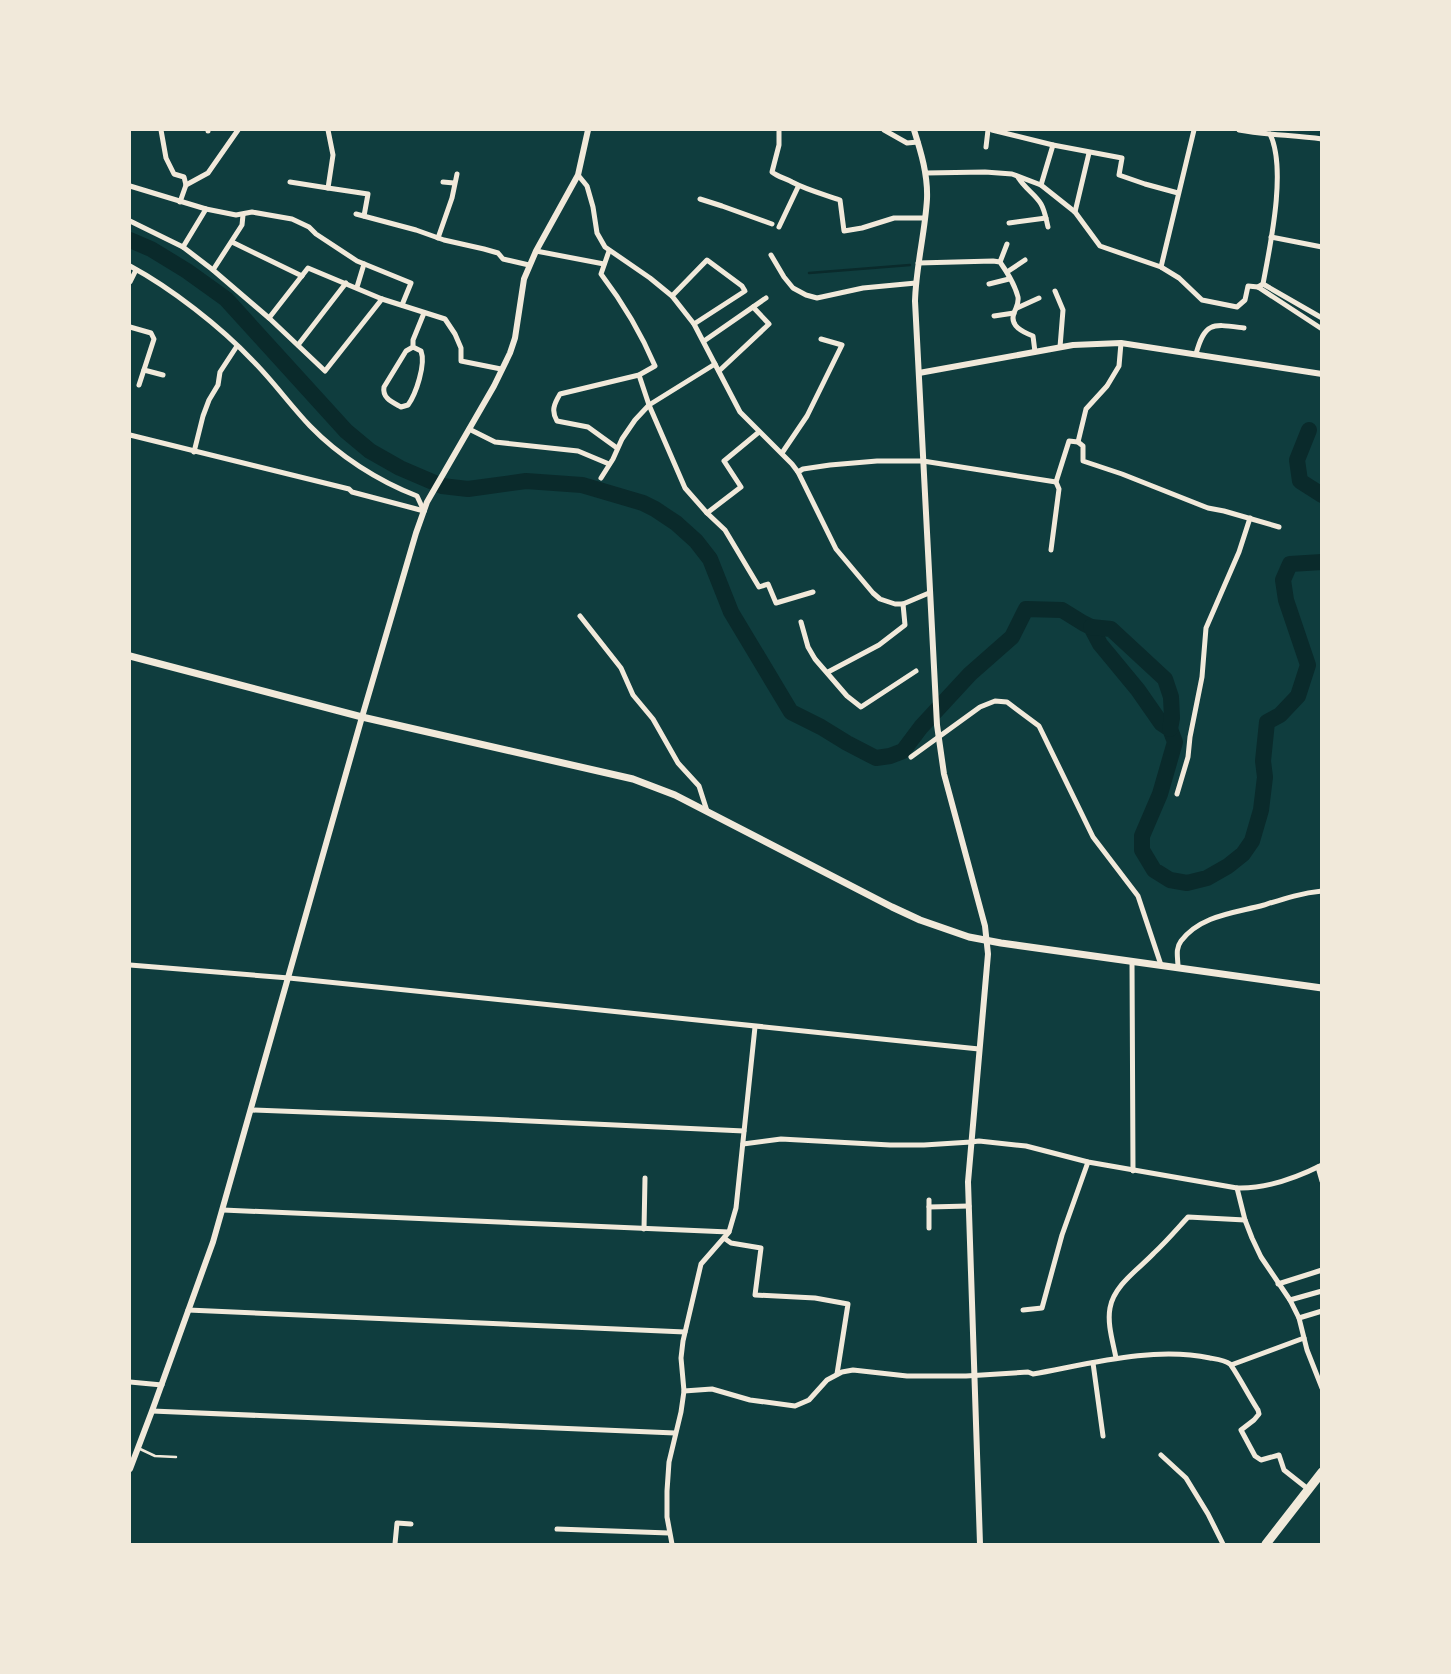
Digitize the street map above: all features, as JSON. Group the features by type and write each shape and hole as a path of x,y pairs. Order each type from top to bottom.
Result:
{"highway":[{"path":"1266,1545 1321,1472"}],"main road":[{"path":"130,656 362,717 633,779 675,795 892,907 920,920 969,936 1001,943 1321,988"}],"street":[{"path":"160,130 166,158 174,174 184,177 186,185 180,202"},
{"path":"186,185 208,173 238,130"},
{"path":"328,130 333,155 328,188"},
{"path":"130,1469 223,1210 416,533 427,502 510,354 524,278 578,175 588,130"},
{"path":"779,130 779,145 772,172 798,187 840,200 844,230 862,228 894,218 925,218"},
{"path":"884,130 907,143 918,142"},
{"path":"914,130 926,173 927,197 916,283 936,725 944,774 987,940 988,954 968,1182 980,1545"},
{"path":"986,147 990,130 1088,153 1122,158 1119,176 1178,192"},
{"path":"1161,267 1194,130"},
{"path":"1239,130 1321,139"},
{"path":"1260,286 1276,203 1277,173 1270,134"},
{"path":"1041,185 1053,145"},
{"path":"1074,212 1088,153"},
{"path":"926,173 985,172 1017,176 1041,185 1074,212 1100,246 1161,267 1179,278 1197,296 1211,303 1237,307 1245,300 1248,286 1260,286 1321,318"},
{"path":"438,238 457,174"},
{"path":"578,175 587,186 600,241 609,251 672,296 694,324 740,412 798,472 835,550 880,598 889,603 903,604 929,593"},
{"path":"1017,176 1040,202 1048,227"},
{"path":"290,182 368,194 364,216"},
{"path":"443,182 454,183"},
{"path":"130,186 206,209 236,215 252,212 292,219 309,227 342,252 364,264 411,283 402,305"},
{"path":"779,227 798,187"},
{"path":"700,199 772,224"},
{"path":"183,247 206,209"},
{"path":"356,214 438,238 484,248 498,253 503,259 529,265"},
{"path":"1018,214 1019,222"},
{"path":"213,270 242,225 243,215"},
{"path":"1009,223 1046,218"},
{"path":"130,220 183,247 213,270 270,318 325,371 382,299"},
{"path":"1271,237 1321,247"},
{"path":"232,242 302,276"},
{"path":"1000,262 1007,244"},
{"path":"536,251 604,264"},
{"path":"609,251 601,274 642,336 654,366 639,375 560,394 553,410 557,421 588,427 617,448"},
{"path":"771,255 793,288 817,298 863,288 916,283"},
{"path":"672,296 707,260 743,286 745,291 694,324"},
{"path":"1007,272 1025,260"},
{"path":"918,262 1000,262 1018,298 1014,322 1017,327 1032,336 1035,352"},
{"path":"357,287 364,264"},
{"path":"130,266 192,308 253,360 322,438 340,453 388,483 417,496 424,511"},
{"path":"270,318 308,268 382,299 445,319 455,334 461,361 501,369"},
{"path":"130,282 136,270"},
{"path":"989,284 1009,279"},
{"path":"298,345 346,283"},
{"path":"1260,286 1321,329"},
{"path":"1055,291 1063,310 1060,347"},
{"path":"704,341 766,298"},
{"path":"994,316 1016,310 1039,298"},
{"path":"719,371 769,324 754,307"},
{"path":"413,347 413,340 425,313"},
{"path":"1196,354 1202,333 1210,328 1223,325 1244,328"},
{"path":"130,327 151,333 154,339 139,385"},
{"path":"782,453 807,415 842,345 821,339"},
{"path":"919,373 1060,347 1121,343 1321,374"},
{"path":"1078,442 1086,409 1107,386 1119,366 1121,343"},
{"path":"194,452 203,416 218,385 220,372 237,346"},
{"path":"413,347 421,351 424,357 414,394 408,405 401,407 387,399 383,392 384,387 406,351 413,347"},
{"path":"601,478 617,448 649,405 715,364"},
{"path":"144,370 163,375"},
{"path":"639,375 685,488 725,530 760,587 768,584 776,603 813,592"},
{"path":"204,390 211,395"},
{"path":"469,429 495,442 578,451 609,464"},
{"path":"707,513 741,487 724,461 759,432"},
{"path":"130,435 349,489 424,511"},
{"path":"1051,550 1059,489 1056,482 1069,442 1078,442 1083,446 1083,461 1208,509 1279,527"},
{"path":"798,472 830,465 923,461 1056,482"},
{"path":"1177,794 1188,757 1202,677 1206,628 1250,518"},
{"path":"828,672 879,645 905,625 903,604"},
{"path":"580,616 621,668 633,695 653,719 678,763 699,786 707,811"},
{"path":"801,622 808,647 816,659 847,696 861,707 916,671"},
{"path":"911,757 980,707 995,701 1007,702 1039,726 1093,837 1138,895 1161,965"},
{"path":"1178,967 1177,949 1181,941 1213,917 1298,894 1321,891"},
{"path":"1132,961 1133,1171"},
{"path":"130,965 289,978 979,1049"},
{"path":"672,1545 667,1517 667,1492 669,1462 684,1391 681,1358 685,1332 701,1264 727,1235 736,1208 755,1027"},
{"path":"251,1110 744,1131"},
{"path":"743,1144 781,1139 890,1145 979,1140 1026,1146 1133,1171 1237,1188 1268,1185 1320,1166 1321,1181"},
{"path":"1023,1310 1042,1308 1062,1235 1088,1162"},
{"path":"644,1229 645,1178"},
{"path":"1237,1188 1245,1220 1261,1257 1299,1318 1321,1388"},
{"path":"929,1228 929,1204 969,1206"},
{"path":"223,1210 727,1235"},
{"path":"1116,1358 1110,1308 1113,1298 1135,1270 1154,1254 1188,1217 1245,1220"},
{"path":"727,1235 731,1243 761,1248 755,1295 814,1298 848,1304 836,1374"},
{"path":"1278,1284 1321,1270"},
{"path":"1290,1300 1321,1291"},
{"path":"188,1310 685,1332"},
{"path":"1299,1318 1321,1311"},
{"path":"1231,1365 1304,1339 1313,1340"},
{"path":"684,1391 712,1389 750,1399 795,1406 809,1399 836,1374 853,1370 907,1376 1033,1374 1116,1358 1184,1354 1220,1360 1231,1365 1259,1414 1241,1430 1255,1456 1261,1460 1279,1455 1284,1470 1309,1489"},
{"path":"1093,1363 1103,1436"},
{"path":"130,1382 162,1385"},
{"path":"152,1411 675,1433"},
{"path":"1161,1455 1186,1478 1223,1545"},
{"path":"395,1545 397,1523 411,1524"},
{"path":"557,1529 669,1533"}],"lane":[{"path":"138,1448 155,1456 176,1457"}],"waterway":[{"path":"130,240 151,249 187,271 226,299 346,431 370,451 400,468 442,486 468,489 526,481 582,485 643,503 676,523 696,541 710,559 731,612 791,712 876,758 903,751 921,727 970,674 1012,637 1026,609 1062,610 1091,627 1100,644 1161,723 1170,729 1175,742 1160,794 1142,836 1142,850 1154,870 1170,880 1187,883 1207,878 1243,854 1252,841 1261,810 1267,722 1280,715 1298,696 1308,665 1286,600 1283,580 1290,564 1322,562"},
{"path":"809,273 910,265"},
{"path":"1309,430 1297,460 1300,481 1322,495"},
{"path":"1091,627 1111,629 1165,679 1171,697 1170,729"}]}
